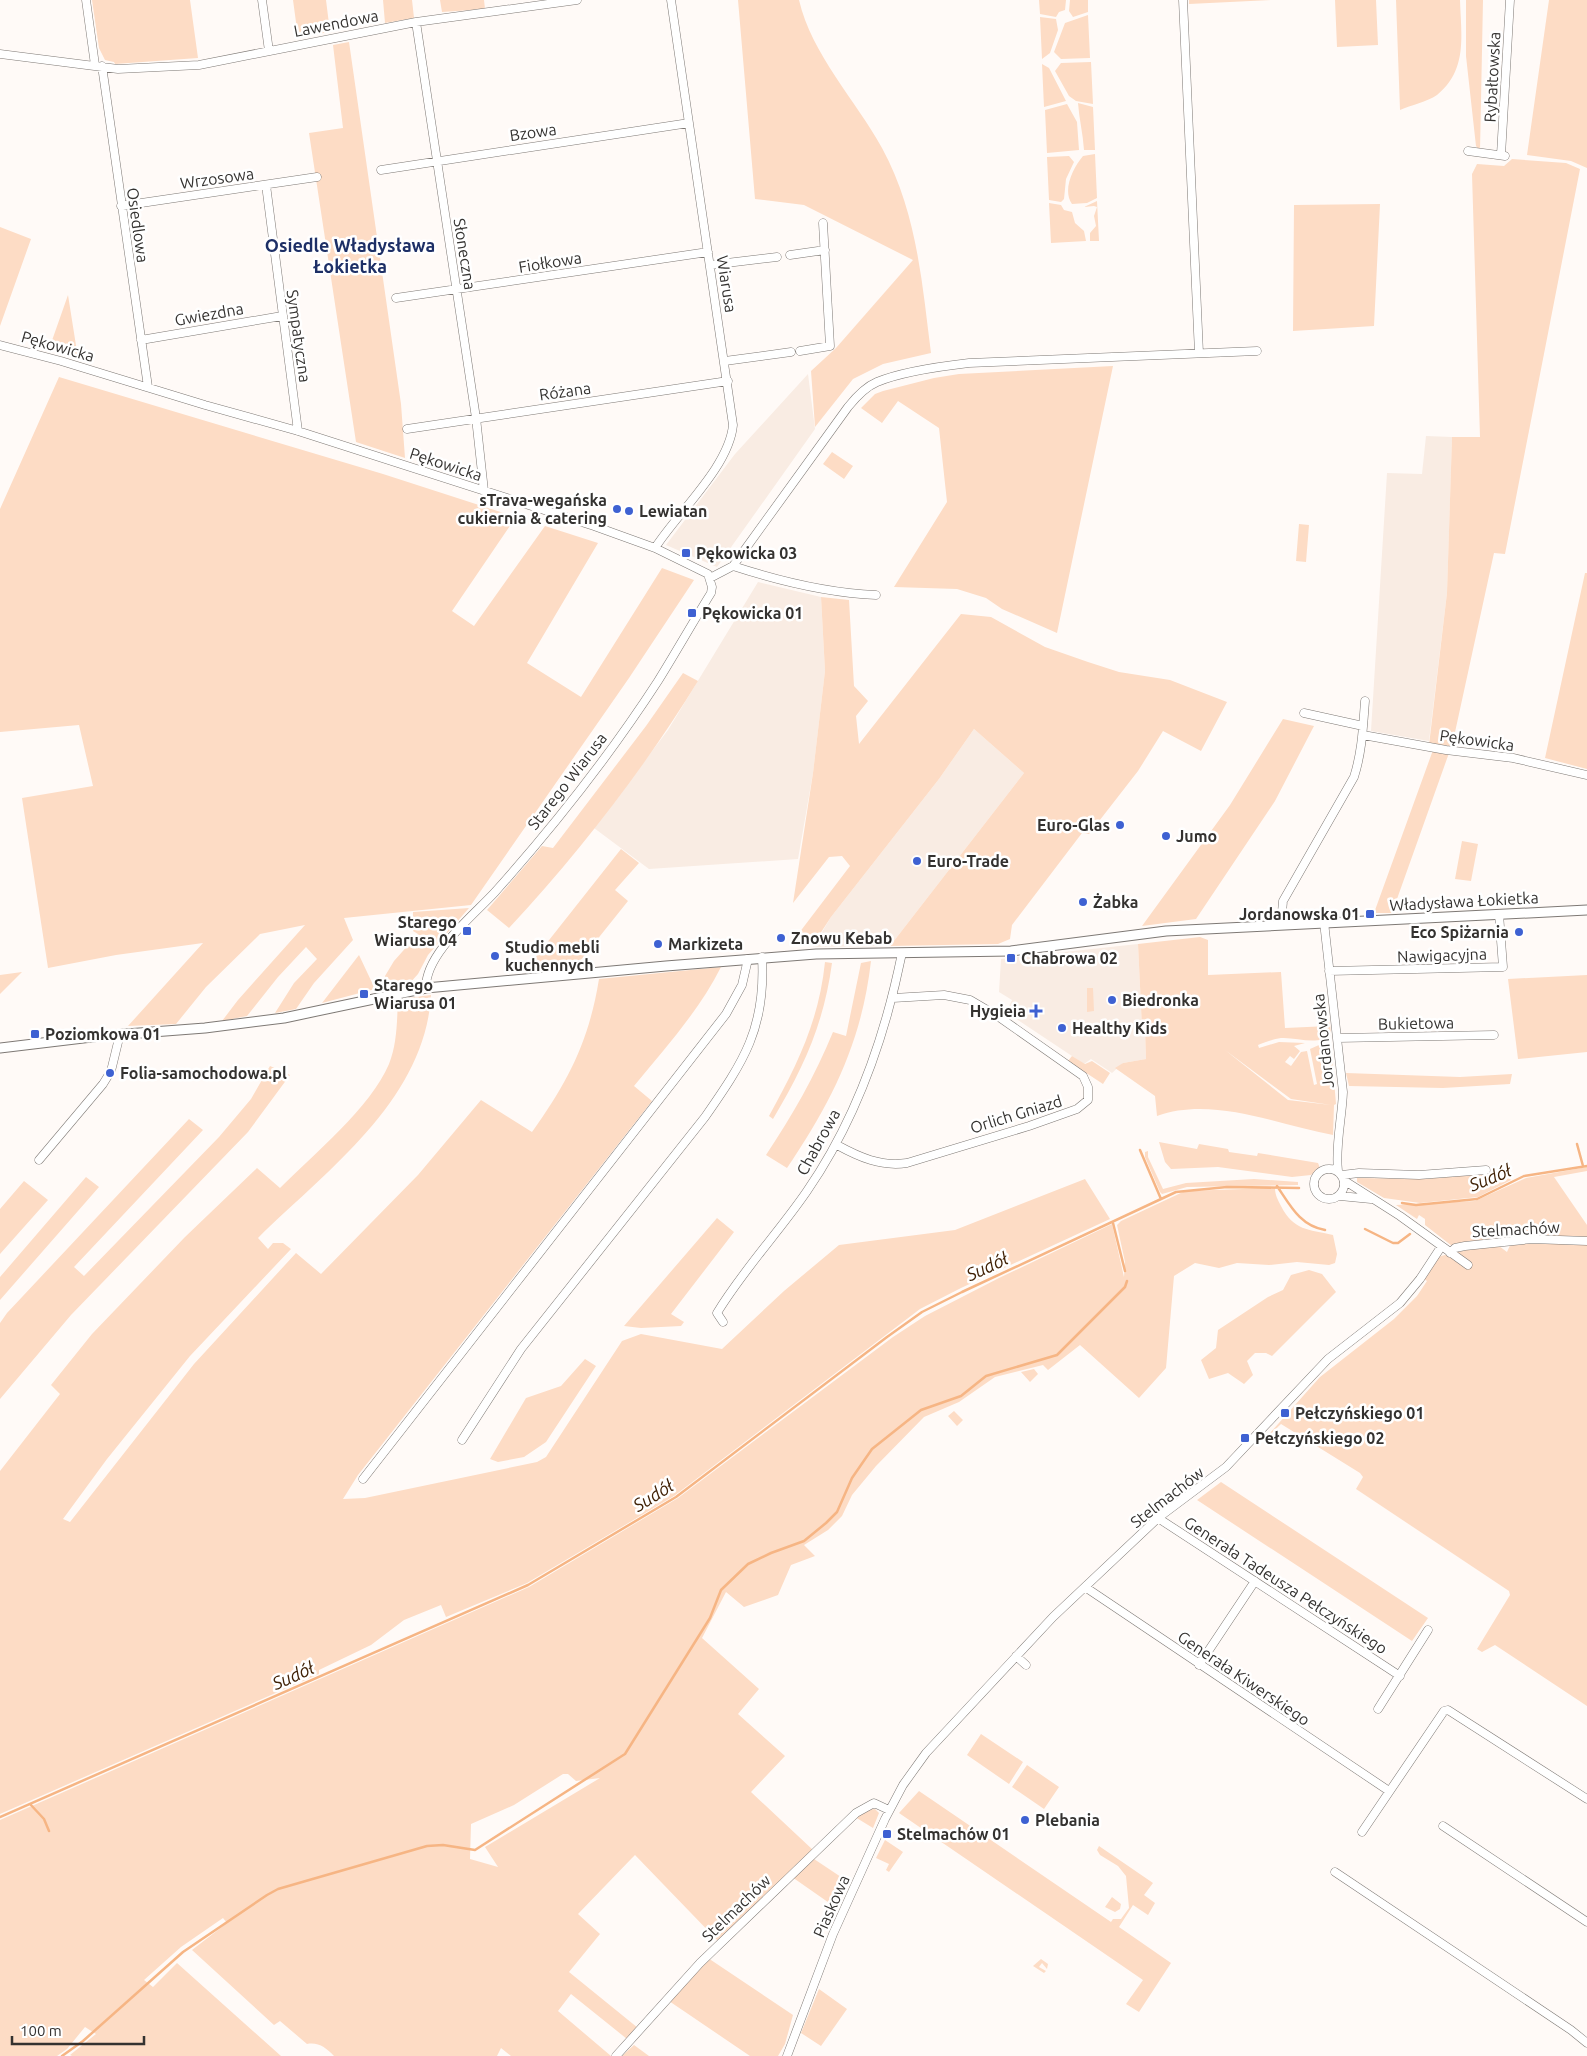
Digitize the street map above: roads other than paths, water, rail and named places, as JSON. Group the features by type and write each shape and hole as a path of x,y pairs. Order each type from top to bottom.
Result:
{"street":[{"name":"Osiedlowa","path":"86,0 121,206 148,387"},
{"path":"262,0 269,51"},
{"name":"Lawendowa","path":"0,54 132,69 199,65 416,22 577,0"},
{"name":"Wiarusa","path":"654,548 727,451 733,425 728,381 670,0"},
{"path":"1183,0 1199,354"},
{"name":"Rybałtowska","path":"1468,151 1503,156 1510,0"},
{"name":"Słoneczna","path":"416,22 476,418 484,491"},
{"name":"Bzowa","path":"381,170 689,123"},
{"name":"Wrzosowa","path":"121,206 317,177"},
{"name":"Sympatyczna","path":"266,185 298,431"},
{"path":"800,351 830,346 823,223"},
{"path":"790,255 825,250"},
{"name":"Fiołkowa","path":"396,298 708,252"},
{"path":"710,265 777,256"},
{"name":"Gwiezdna","path":"141,340 282,316"},
{"name":"Pękowicka","path":"0,345 13,347 298,431 608,530 703,570 710,578"},
{"path":"710,578 733,566 848,407 857,397 877,382 948,365 969,363 1257,351"},
{"path":"725,361 791,352"},
{"name":"Różana","path":"406,429 728,381"},
{"path":"733,566 848,594 876,595"},
{"name":"Starego Wiarusa","path":"426,988 427,972 440,951 496,891 563,810 607,753 658,681 711,593 710,578"},
{"path":"1281,924 1283,901 1354,777 1360,760 1365,701"},
{"path":"1304,713 1363,726"},
{"name":"Pękowicka","path":"1363,735 1446,750 1513,758 1587,775"},
{"name":"Władysława Łokietka","path":"0,1048 120,1034 205,1028 284,1018 426,988 748,958 1011,951 1166,930 1587,910"},
{"name":"Nawigacyjna","path":"1330,971 1503,967 1499,914"},
{"name":"Jordanowska","path":"1324,922 1338,1038 1343,1101 1336,1156"},
{"name":"Chabrowa","path":"723,1322 717,1313 727,1296 780,1230 837,1145 879,1046 893,998 902,953"},
{"path":"462,1440 521,1349 705,1117 726,1087 746,1051 760,1011 764,985 762,957"},
{"path":"363,1478 726,1014 742,985 748,958"},
{"name":"Orlich Gniazd","path":"837,1145 859,1156 880,1162 895,1165 907,1163 1029,1126 1077,1109 1088,1100 1088,1087 1084,1076 999,1017 970,1000 944,995 893,998"},
{"path":"39,1160 103,1084 110,1071 120,1034"},
{"name":"Bukietowa","path":"1338,1038 1494,1035"},
{"path":"1336,1156 1328,1169 1319,1173 1315,1178 1316,1191 1328,1200 1340,1196 1373,1200"},
{"path":"1336,1156 1344,1189 1340,1196"},
{"path":"1328,1169 1342,1176 1373,1200 1400,1216 1468,1265"},
{"path":"1342,1176 1359,1173 1419,1175 1486,1170"},
{"name":"Stelmachów","path":"1450,1253 1458,1247 1532,1239 1587,1241"},
{"name":"Stelmachów","path":"912,1772 934,1744 1016,1656 1084,1587 1158,1518 1226,1467 1316,1371 1340,1349 1384,1318 1400,1303 1420,1279 1441,1247"},
{"name":"Generała Tadeusza Pełczyńskiego","path":"1158,1518 1400,1676"},
{"path":"1199,1664 1254,1581"},
{"name":"Generała Kiwerskiego","path":"1084,1587 1389,1791"},
{"path":"1378,1709 1428,1630"},
{"path":"1016,1656 1026,1665"},
{"path":"1362,1832 1444,1711 1448,1710 1587,1799"},
{"name":"Piaskowa","path":"787,2056 833,1934 889,1810 912,1772"},
{"name":"Stelmachów","path":"616,2056 696,1967 842,1825 870,1804 889,1810"},
{"path":"1443,1826 1587,1922"},
{"path":"1335,1872 1587,2043"}],"waterway":[{"path":"1577,1144 1583,1166"},
{"path":"1140,1150 1161,1199"},
{"name":"Sudół","path":"1402,1203 1416,1205 1477,1199 1524,1176 1587,1166"},
{"path":"1277,1186 1296,1214 1316,1228 1325,1230"},
{"name":"Sudół","path":"0,1817 528,1585 676,1497 887,1337 922,1312 962,1292 1176,1192 1227,1187 1299,1188"},
{"path":"1113,1223 1125,1271"},
{"path":"1365,1229 1393,1243 1398,1243 1410,1234"},
{"path":"62,2056 83,2041 183,1952 278,1889 427,1846 443,1845 475,1850 625,1754 710,1618 721,1590 748,1564 804,1541 826,1523 837,1512 852,1478 872,1449 921,1410 961,1396 986,1376 1057,1355 1125,1287 1127,1281"},
{"path":"30,1804 44,1819 49,1831"}],"place":[{"name":"sTrava-wegańska cukiernia & catering","path":"617,509"},
{"name":"Lewiatan","path":"629,511"},
{"name":"Pękowicka 03","path":"686,553"},
{"name":"Pękowicka 01","path":"692,613"},
{"name":"Euro-Glas","path":"1120,825"},
{"name":"Jumo","path":"1166,836"},
{"name":"Euro-Trade","path":"917,861"},
{"name":"Żabka","path":"1083,902"},
{"name":"Jordanowska 01","path":"1370,914"},
{"name":"Starego Wiarusa 04","path":"467,931"},
{"name":"Eco Spiżarnia","path":"1519,932"},
{"name":"Znowu Kebab","path":"781,938"},
{"name":"Markizeta","path":"658,944"},
{"name":"Studio mebli kuchennych","path":"495,956"},
{"name":"Chabrowa 02","path":"1011,958"},
{"name":"Starego Wiarusa 01","path":"364,994"},
{"name":"Biedronka","path":"1112,1000"},
{"name":"Hygieia","path":"1036,1011"},
{"name":"Healthy Kids","path":"1062,1028"},
{"name":"Poziomkowa 01","path":"35,1034"},
{"name":"Folia-samochodowa.pl","path":"110,1073"},
{"name":"Pełczyńskiego 01","path":"1285,1413"},
{"name":"Pełczyńskiego 02","path":"1245,1438"},
{"name":"Plebania","path":"1025,1820"},
{"name":"Stelmachów 01","path":"887,1834"}],"district":[{"name":"Osiedle Władysława Łokietka","path":"350,255"}]}
